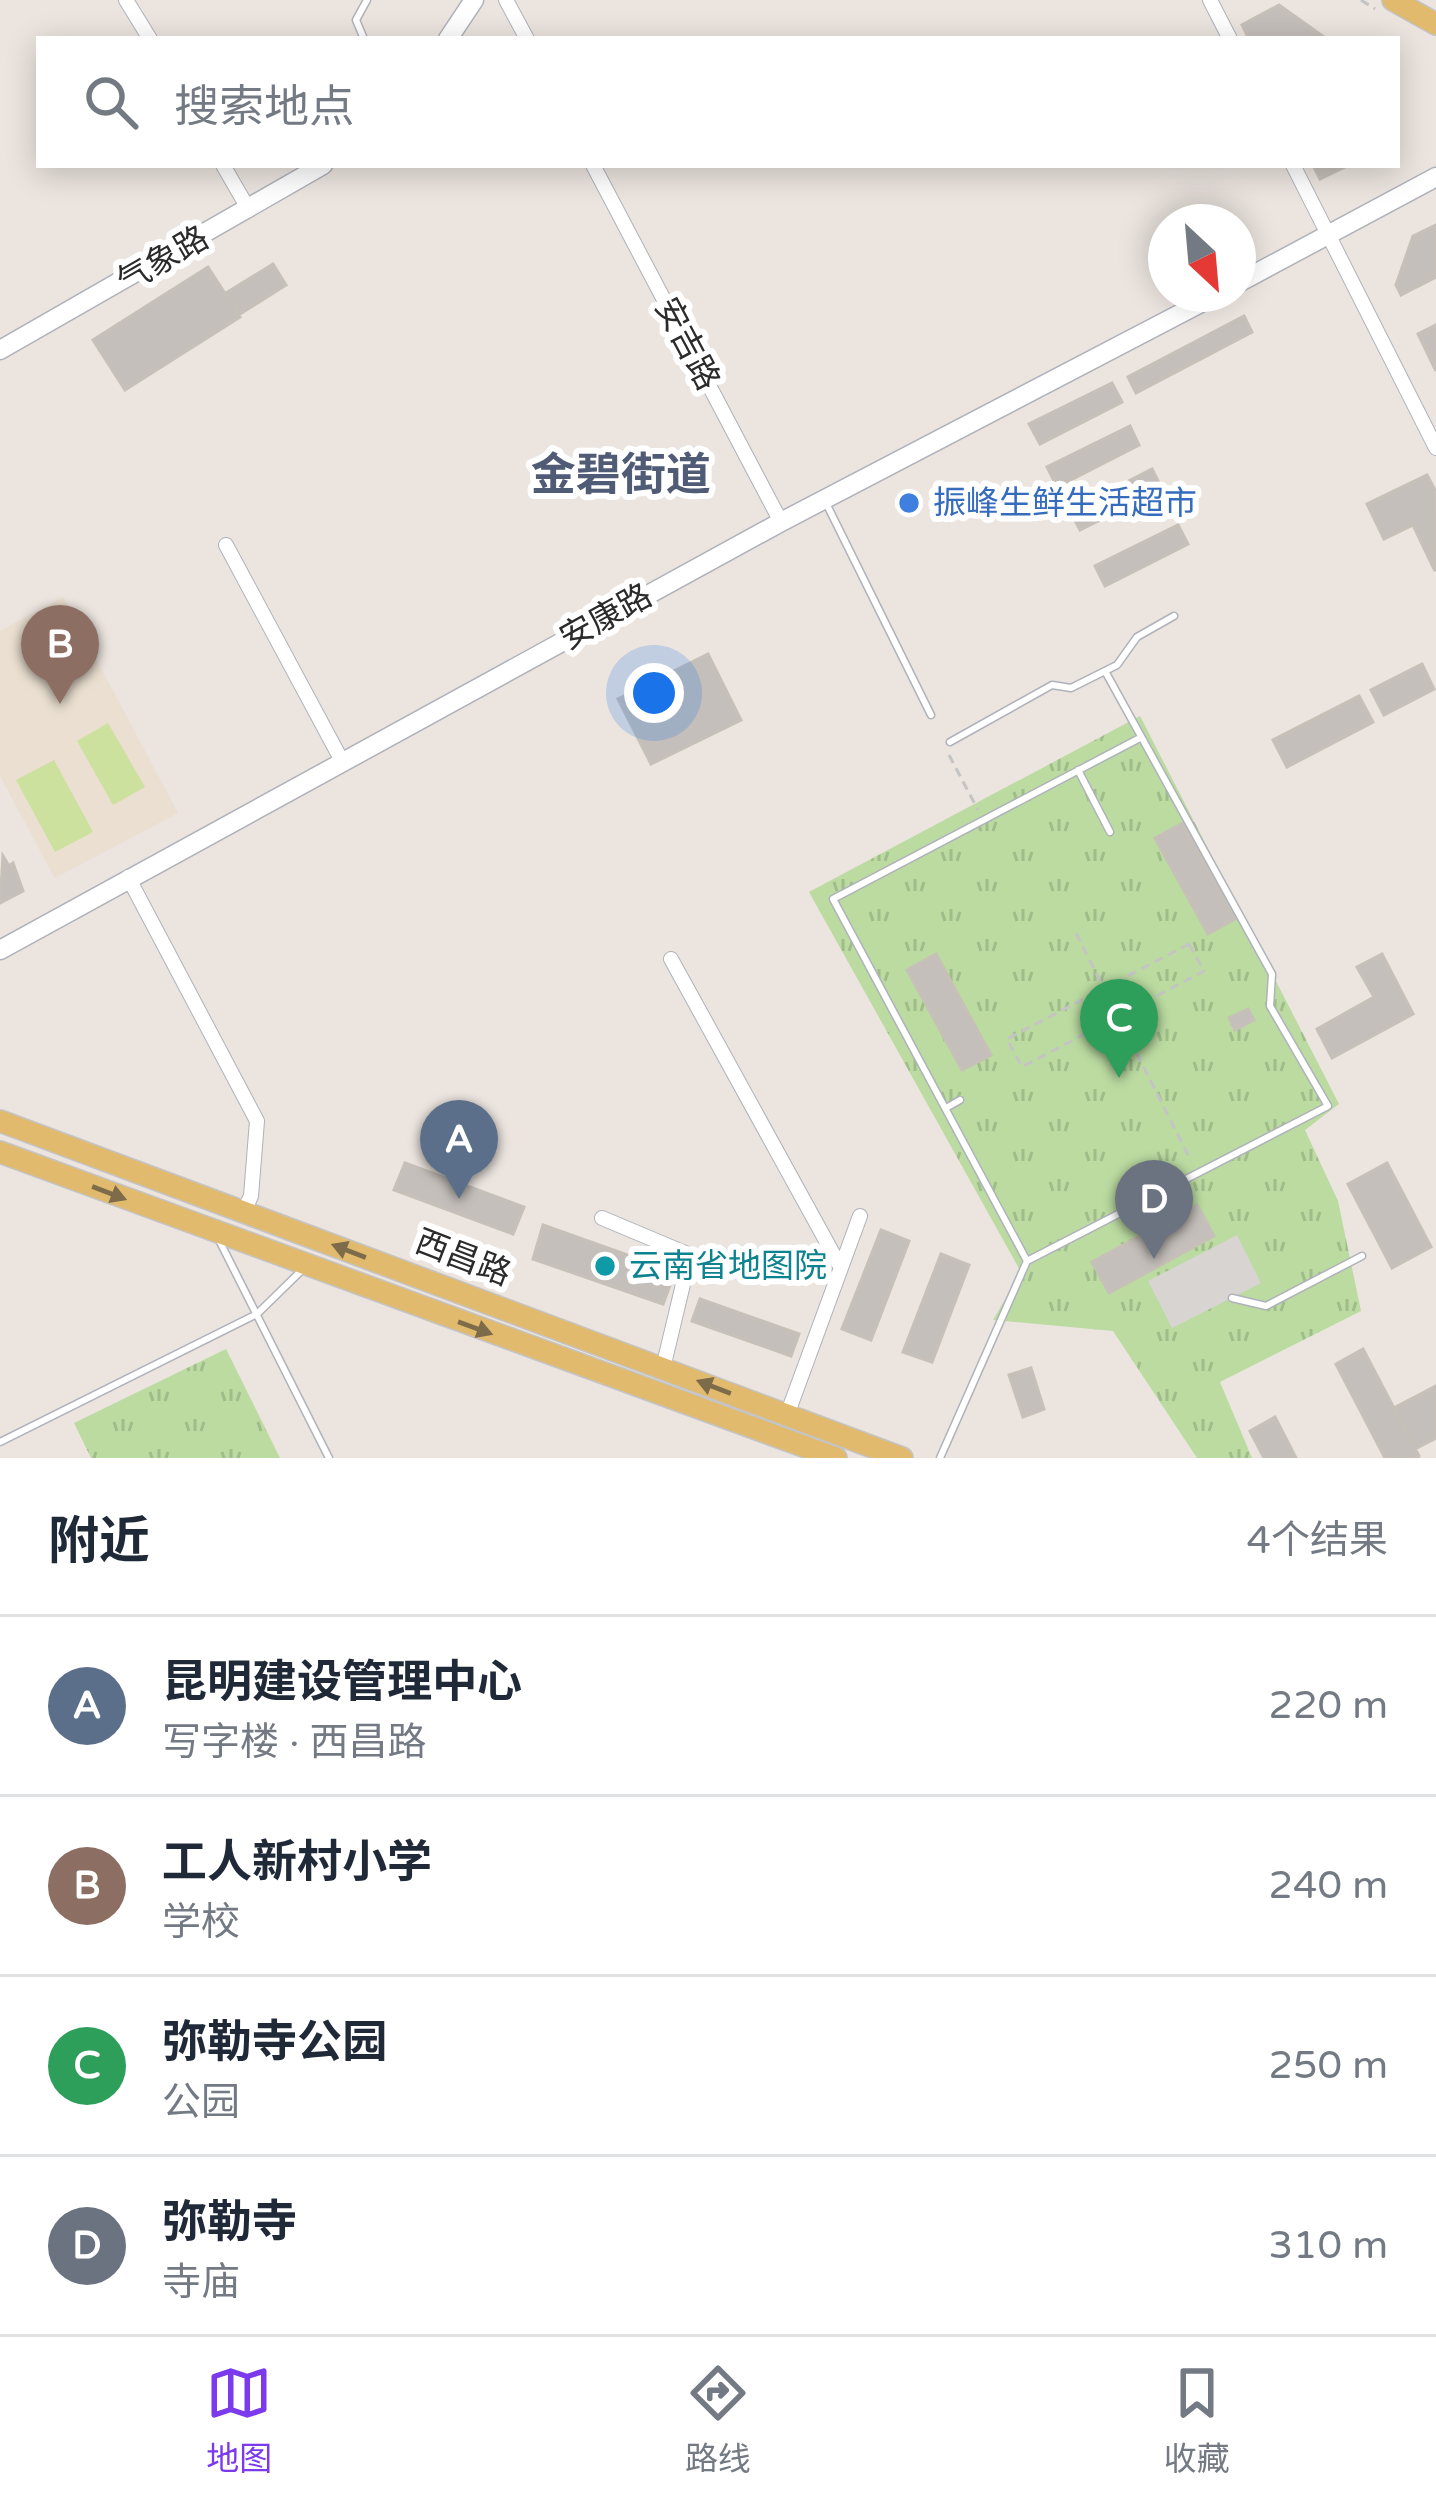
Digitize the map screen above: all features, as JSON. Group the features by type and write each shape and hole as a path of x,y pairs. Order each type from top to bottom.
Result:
{"main road":[{"path":"1393,0 1436,24"},
{"name":"西昌路","path":"0,1120 902,1458"},
{"name":"西昌路","path":"0,1152 836,1458"}],"street":[{"path":"127,0 148,36"},
{"path":"450,36 474,0"},
{"path":"506,0 525,36"},
{"path":"1210,0 1228,36"},
{"path":"225,168 249,210"},
{"name":"气象路","path":"0,350 318,168"},
{"name":"安吉路","path":"595,168 781,522"},
{"path":"1295,168 1436,448"},
{"path":"1256,274 1436,177"},
{"name":"安康路","path":"0,950 781,522 1184,312"},
{"path":"226,545 342,761"},
{"path":"128,877 257,1121 251,1196 244,1211"},
{"path":"671,959 841,1268"},
{"path":"787,1415 860,1216"},
{"path":"602,1218 690,1256 663,1368"}],"lane":[{"path":"363,36 356,20 367,0"},
{"path":"824,500 931,715"},
{"path":"947,744 1052,685 1071,688 1117,665 1137,637 1174,616"},
{"path":"1105,671 1138,739"},
{"path":"940,1458 1027,1261 1328,1106 1270,1006 1272,974 1142,736 832,899 1027,1261"},
{"path":"1078,770 1110,832"},
{"path":"946,1108 961,1100"},
{"path":"215,1233 329,1458"},
{"path":"1232,1298 1266,1306 1362,1256"},
{"path":"0,1442 257,1313 305,1267"}],"path":[{"path":"947,744 982,820"},
{"path":"1076,933 1197,1173"},
{"path":"1190,944 1204,971 1118,1018 1022,1066 1007,1040 1190,944"}],"shaded area":[{"path":"63,597 178,813 55,878 0,776 0,631"},
{"path":"1237,1235 1261,1283 1172,1328 1148,1281"}],"green space":[{"path":"1140,716 1339,1104 1305,1130 1338,1201 1361,1311 1220,1382 1252,1458 1197,1458 1113,1331 993,1320 1021,1272 809,892"},
{"path":"108,723 145,787 113,805 77,741"},
{"path":"54,760 93,832 55,852 16,780"},
{"path":"226,1349 280,1458 91,1458 74,1423"}],"building":[{"path":"1279,5 1323,36 1248,36 1242,25"},
{"path":"1314,168 1343,168 1320,179"},
{"path":"1436,225 1436,277 1401,295 1396,285 1413,236"},
{"path":"273,264 286,285 240,314 226,293"},
{"path":"208,267 240,317 125,390 93,340"},
{"path":"1244,316 1252,332 1136,393 1128,377"},
{"path":"1436,325 1436,371 1418,334"},
{"path":"1112,383 1122,402 1040,444 1029,424"},
{"path":"1130,426 1139,445 1057,487 1047,467"},
{"path":"1152,469 1162,489 1080,530 1070,511"},
{"path":"1427,475 1436,492 1435,571 1413,525 1384,539 1367,504"},
{"path":"1178,525 1188,544 1105,586 1095,566"},
{"path":"708,654 741,720 651,764 618,699"},
{"path":"1422,664 1434,689 1384,715 1371,690"},
{"path":"1359,696 1373,722 1287,767 1273,740"},
{"path":"1183,823 1235,919 1208,934 1155,838"},
{"path":"3,856 9,866 13,863 23,891 0,903"},
{"path":"936,954 991,1055 962,1070 907,970"},
{"path":"1382,954 1413,1014 1332,1058 1317,1029 1374,997 1357,967"},
{"path":"1248,1009 1254,1020 1235,1030 1229,1018"},
{"path":"405,1163 524,1207 513,1234 394,1190"},
{"path":"1387,1163 1431,1247 1392,1268 1348,1184"},
{"path":"1197,1205 1214,1236 1109,1293 1092,1262"},
{"name":"云南省地图院","path":"543,1225 675,1272 663,1304 533,1259"},
{"path":"881,1230 909,1241 871,1340 842,1329"},
{"path":"941,1254 969,1265 932,1362 903,1352"},
{"path":"700,1299 799,1334 791,1356 692,1321"},
{"path":"1363,1349 1416,1458 1385,1458 1336,1364"},
{"path":"1031,1368 1044,1409 1023,1417 1009,1375"},
{"path":"1436,1386 1436,1438 1415,1449 1394,1408"},
{"path":"1275,1417 1296,1458 1264,1458 1250,1431"}],"place":[{"name":"振峰生鲜生活超市","path":"909,503"},
{"name":"工人新村小学","path":"60,704"},
{"name":"弥勒寺公园","path":"1119,1078"},
{"name":"昆明建设管理中心","path":"459,1199"},
{"name":"弥勒寺","path":"1154,1259"},
{"name":"云南省地图院","path":"605,1266"}],"district":[{"name":"金碧街道","path":"621,476"}]}
